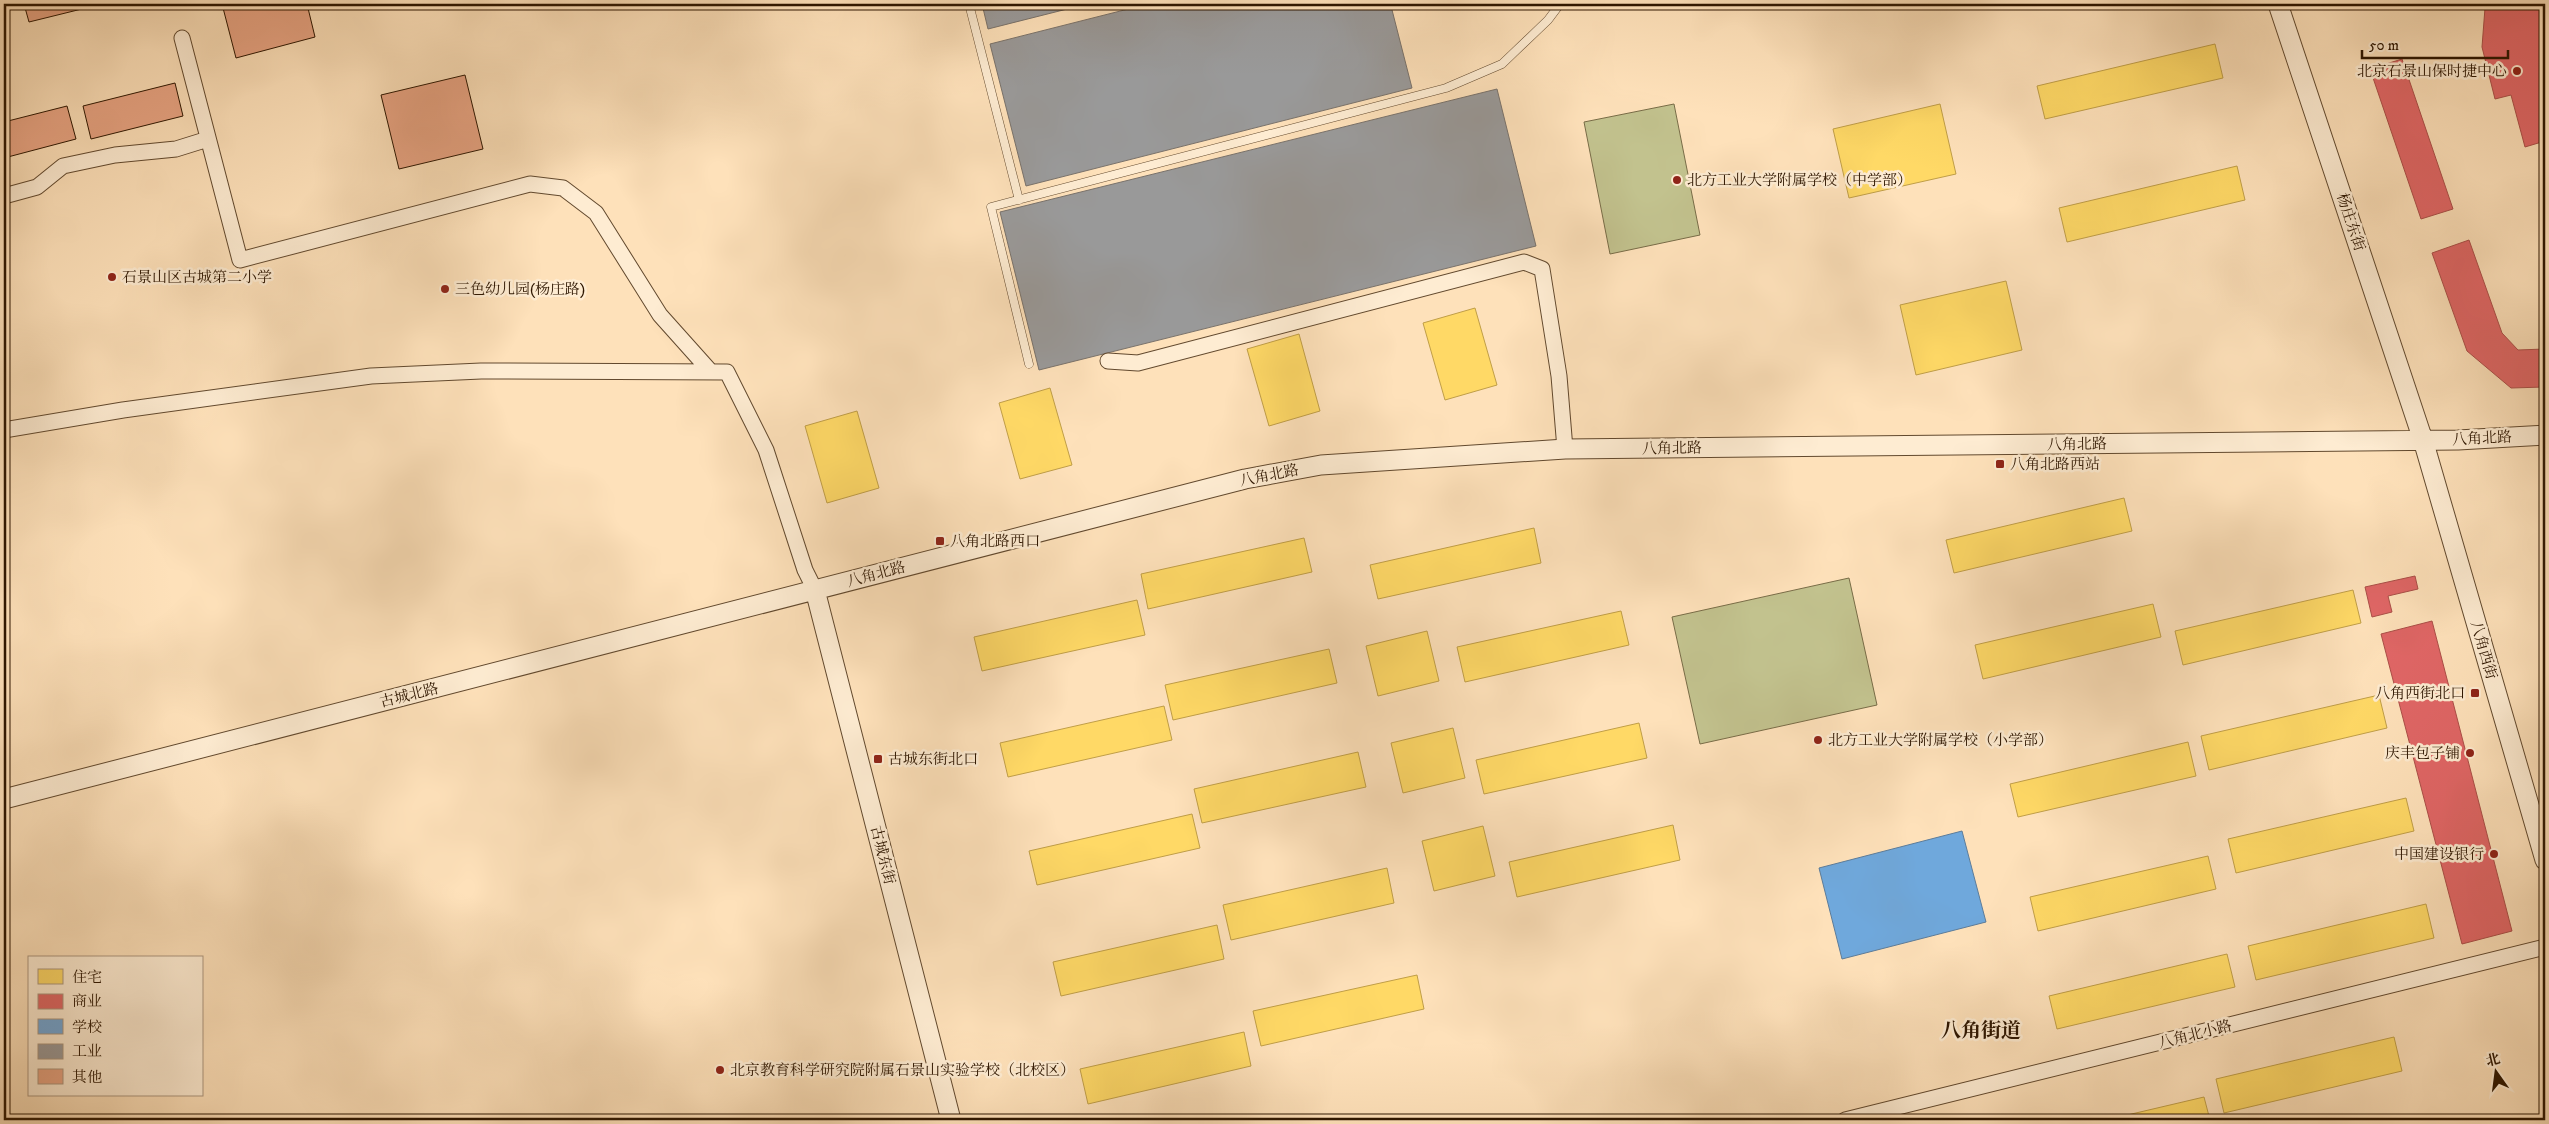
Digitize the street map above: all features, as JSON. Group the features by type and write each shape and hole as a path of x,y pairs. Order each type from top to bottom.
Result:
{"street":[{"name":"杨庄东街","path":"2278,4 2423,440"},
{"path":"182,38 240,260 530,184 563,188 596,213 660,315 711,372"},
{"path":"4,196 37,187 63,166 115,154 176,149 208,139"},
{"path":"1108,361 1138,362 1524,262 1542,269 1559,376 1565,449"},
{"path":"4,430 123,410 372,376 481,371 727,372 766,450 805,570 815,590"},
{"name":"八角北路","path":"815,590 1245,478 1321,465 1565,449 2423,440 2545,435"},
{"name":"八角西街","path":"2423,440 2545,860"},
{"name":"古城北路","path":"4,799 815,590"},
{"name":"古城东街","path":"815,590 952,1120"},
{"name":"八角北小路","path":"1845,1120 2545,947"}],"lane":[{"path":"969,4 1019,200"},
{"path":"1029,364 991,207 1446,88 1502,64 1548,20 1560,4"}],"green space":[{"path":"1674,104 1700,235 1610,254 1584,122"},
{"path":"1849,578 1877,705 1700,744 1672,617"}],"building: 住宅":[{"path":"2215,44 2223,78 2045,119 2037,86"},
{"path":"1940,104 1956,174 1849,198 1833,129"},
{"path":"2237,166 2245,200 2067,242 2059,208"},
{"path":"2006,281 2022,350 1916,375 1900,305"},
{"path":"1475,308 1497,385 1445,400 1423,323"},
{"path":"1299,334 1320,411 1269,426 1247,349"},
{"path":"1050,388 1072,465 1020,479 999,403"},
{"path":"857,411 879,488 827,503 805,426"},
{"path":"2124,498 2132,531 1954,573 1946,540"},
{"path":"1534,528 1541,563 1378,599 1370,565"},
{"path":"1304,538 1312,572 1148,609 1141,574"},
{"path":"2353,590 2361,623 2183,665 2175,631"},
{"path":"1137,600 1145,635 982,671 974,637"},
{"path":"2153,604 2161,637 1983,679 1975,645"},
{"path":"1621,611 1629,645 1465,682 1457,647"},
{"path":"1427,631 1439,681 1378,696 1366,646"},
{"path":"1329,649 1337,683 1173,720 1165,685"},
{"path":"2379,695 2387,728 2209,770 2201,736"},
{"path":"1164,706 1172,740 1008,777 1000,743"},
{"path":"1639,723 1647,758 1484,794 1476,760"},
{"path":"1453,728 1465,778 1403,793 1391,743"},
{"path":"2188,742 2196,776 2018,817 2010,784"},
{"path":"1358,752 1366,787 1202,823 1194,789"},
{"path":"2406,798 2414,831 2236,873 2228,839"},
{"path":"1192,814 1200,848 1037,885 1029,851"},
{"path":"1673,825 1680,860 1517,897 1509,862"},
{"path":"1483,826 1495,876 1434,891 1422,841"},
{"path":"2208,856 2216,889 2038,931 2030,897"},
{"path":"1387,868 1394,903 1231,940 1223,905"},
{"path":"2426,904 2434,938 2256,980 2248,946"},
{"path":"1217,925 1224,959 1061,996 1053,962"},
{"path":"2227,954 2235,987 2057,1029 2049,996"},
{"path":"1417,975 1424,1009 1261,1046 1253,1011"},
{"path":"1244,1032 1251,1066 1088,1104 1080,1069"},
{"path":"2394,1037 2402,1071 2224,1113 2216,1079"},
{"path":"2204,1097 2210,1120 2106,1120"}],"building: 商业":[{"name":"北京石景山保时捷中心","path":"2488,4 2545,4 2545,141 2525,147 2511,95 2495,99 2482,47 2485,8"},
{"path":"2402,59 2453,209 2421,219 2370,69"},
{"path":"2469,240 2502,333 2518,350 2545,349 2545,387 2511,388 2467,351 2432,253"},
{"path":"2415,576 2418,589 2388,596 2392,612 2372,617 2365,587"},
{"path":"2432,621 2512,931 2462,944 2381,634"}],"building: 学校":[{"path":"1962,831 1986,922 1842,959 1819,868"}],"building: 工业":[{"path":"982,4 1087,4 988,29"},
{"path":"1148,4 1399,4 1391,6 1412,88 1026,186 990,44"},
{"path":"1497,89 1536,246 1039,370 1000,212"}],"building: 其他":[{"path":"24,4 102,4 29,22"},
{"path":"222,4 307,4 315,37 236,58"},
{"path":"465,75 483,149 399,169 381,95"},
{"path":"175,83 183,116 91,139 83,106"},
{"path":"67,106 76,139 4,158 4,122"}],"place":[{"name":"北京石景山保时捷中心","path":"2517,71"},
{"name":"北方工业大学附属学校（中学部）","path":"1677,180"},
{"name":"石景山区古城第二小学","path":"112,277"},
{"name":"三色幼儿园(杨庄路)","path":"445,289"},
{"name":"八角北路西站","path":"2000,464"},
{"name":"八角北路西口","path":"940,541"},
{"name":"八角西街北口","path":"2475,693"},
{"name":"北方工业大学附属学校（小学部）","path":"1818,740"},
{"name":"庆丰包子铺","path":"2470,753"},
{"name":"古城东街北口","path":"878,759"},
{"name":"中国建设银行","path":"2494,854"},
{"name":"北京教育科学研究院附属石景山实验学校（北校区）","path":"720,1070"}],"district":[{"name":"八角街道","path":"1981,1030"}]}
